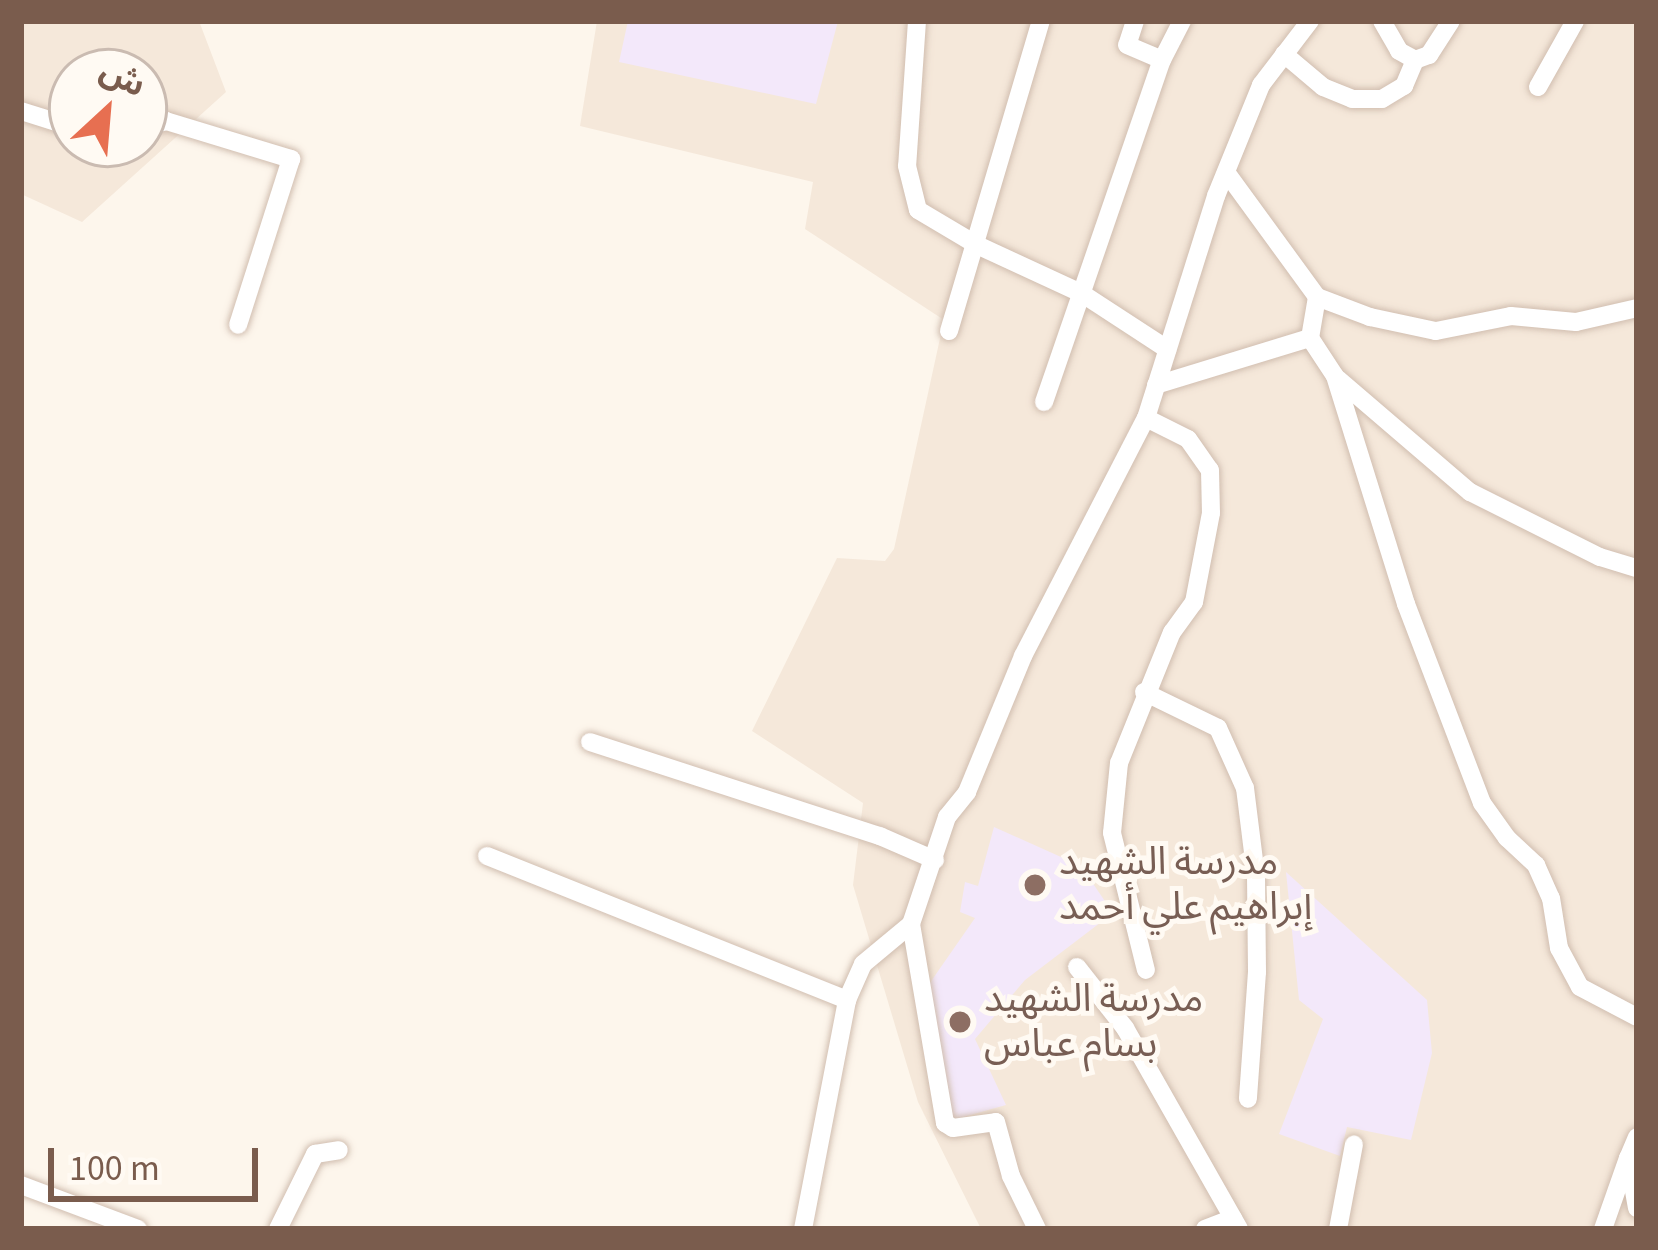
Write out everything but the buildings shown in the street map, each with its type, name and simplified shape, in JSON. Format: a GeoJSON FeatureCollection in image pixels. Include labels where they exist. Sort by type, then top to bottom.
{"type":"FeatureCollection","features":[{"type":"Feature","properties":{"kind":"street"},"geometry":{"type":"LineString","coordinates":[[917,21],[907,166],[918,210],[976,245],[1082,293],[1168,349]]}},
{"type":"Feature","properties":{"kind":"street"},"geometry":{"type":"LineString","coordinates":[[950,331],[1041,21]]}},
{"type":"Feature","properties":{"kind":"street"},"geometry":{"type":"LineString","coordinates":[[1136,21],[1126,45],[1162,60]]}},
{"type":"Feature","properties":{"kind":"street"},"geometry":{"type":"LineString","coordinates":[[1044,401],[1162,60],[1182,21]]}},
{"type":"Feature","properties":{"kind":"street"},"geometry":{"type":"LineString","coordinates":[[1037,1229],[1011,1176],[996,1122],[953,1127],[945,1123],[911,924],[947,817],[967,792],[1023,656],[1146,418],[1226,172],[1261,85],[1310,21]]}},
{"type":"Feature","properties":{"kind":"street"},"geometry":{"type":"LineString","coordinates":[[1382,21],[1399,51],[1415,60]]}},
{"type":"Feature","properties":{"kind":"street"},"geometry":{"type":"LineString","coordinates":[[1284,55],[1322,87],[1352,99],[1382,99],[1404,86],[1415,60],[1429,55],[1451,21]]}},
{"type":"Feature","properties":{"kind":"street"},"geometry":{"type":"LineString","coordinates":[[1538,86],[1575,21]]}},
{"type":"Feature","properties":{"kind":"street"},"geometry":{"type":"LineString","coordinates":[[168,122],[291,159],[238,325]]}},
{"type":"Feature","properties":{"kind":"street"},"geometry":{"type":"LineString","coordinates":[[1226,172],[1317,296],[1370,317],[1436,332],[1511,316],[1576,322],[1637,308]]}},
{"type":"Feature","properties":{"kind":"street"},"geometry":{"type":"LineString","coordinates":[[1317,296],[1310,338],[1335,376],[1470,492],[1600,557],[1637,568]]}},
{"type":"Feature","properties":{"kind":"street"},"geometry":{"type":"LineString","coordinates":[[1156,385],[1310,338]]}},
{"type":"Feature","properties":{"kind":"street"},"geometry":{"type":"LineString","coordinates":[[1335,376],[1406,604],[1482,803],[1507,838],[1536,865],[1551,898],[1559,948],[1580,987],[1637,1017]]}},
{"type":"Feature","properties":{"kind":"street"},"geometry":{"type":"LineString","coordinates":[[1146,418],[1188,439],[1210,470],[1210,513],[1194,602],[1172,632],[1144,692],[1119,763],[1112,833],[1146,970]]}},
{"type":"Feature","properties":{"kind":"street"},"geometry":{"type":"LineString","coordinates":[[1144,692],[1218,728],[1245,788],[1257,933],[1247,1099]]}},
{"type":"Feature","properties":{"kind":"street"},"geometry":{"type":"LineString","coordinates":[[590,742],[880,836],[934,860]]}},
{"type":"Feature","properties":{"kind":"street"},"geometry":{"type":"LineString","coordinates":[[487,856],[847,1000]]}},
{"type":"Feature","properties":{"kind":"street"},"geometry":{"type":"LineString","coordinates":[[803,1229],[847,1000],[863,964],[911,924]]}},
{"type":"Feature","properties":{"kind":"street"},"geometry":{"type":"LineString","coordinates":[[1077,967],[1125,1028],[1236,1224],[1204,1229]]}},
{"type":"Feature","properties":{"kind":"street"},"geometry":{"type":"LineString","coordinates":[[1604,1229],[1637,1137]]}},
{"type":"Feature","properties":{"kind":"street"},"geometry":{"type":"LineString","coordinates":[[1338,1229],[1354,1144]]}},
{"type":"Feature","properties":{"kind":"street"},"geometry":{"type":"LineString","coordinates":[[278,1229],[315,1154],[339,1150]]}},
{"type":"Feature","properties":{"kind":"street"},"geometry":{"type":"LineString","coordinates":[[1628,1158],[1637,1208]]}},
{"type":"Feature","properties":{"kind":"street"},"geometry":{"type":"LineString","coordinates":[[21,1185],[137,1229]]}},
{"type":"Feature","properties":{"kind":"shaded area"},"geometry":{"type":"Polygon","coordinates":[[[21,21],[199,21],[226,92],[168,144],[168,48],[48,48],[48,168],[142,168],[82,222],[21,194],[21,21]]]}},
{"type":"Feature","properties":{"kind":"shaded area"},"geometry":{"type":"Polygon","coordinates":[[[597,21],[1637,21],[1637,1229],[981,1229],[918,1102],[853,885],[863,803],[752,731],[837,558],[885,561],[894,549],[944,320],[805,229],[813,182],[580,126],[597,21]]]}},
{"type":"Feature","properties":{"kind":"shaded area"},"geometry":{"type":"Polygon","coordinates":[[[628,21],[838,21],[816,104],[619,62],[628,21]]]}},
{"type":"Feature","properties":{"kind":"shaded area"},"geometry":{"type":"Polygon","coordinates":[[[994,827],[1081,866],[1113,913],[1025,980],[975,1039],[1006,1105],[949,1121],[927,987],[975,918],[960,912],[965,882],[978,886],[994,827]]]}},
{"type":"Feature","properties":{"kind":"shaded area"},"geometry":{"type":"Polygon","coordinates":[[[1286,872],[1427,1000],[1432,1053],[1411,1140],[1347,1127],[1340,1156],[1279,1134],[1323,1019],[1299,1000],[1286,872]]]}},
{"type":"Feature","properties":{"kind":"place","name":"مدرسة الشهيد إبراهيم علي أحمد"},"geometry":{"type":"Point","coordinates":[1035,885]}},
{"type":"Feature","properties":{"kind":"place","name":"مدرسة الشهيد بسام عباس"},"geometry":{"type":"Point","coordinates":[960,1022]}}]}
